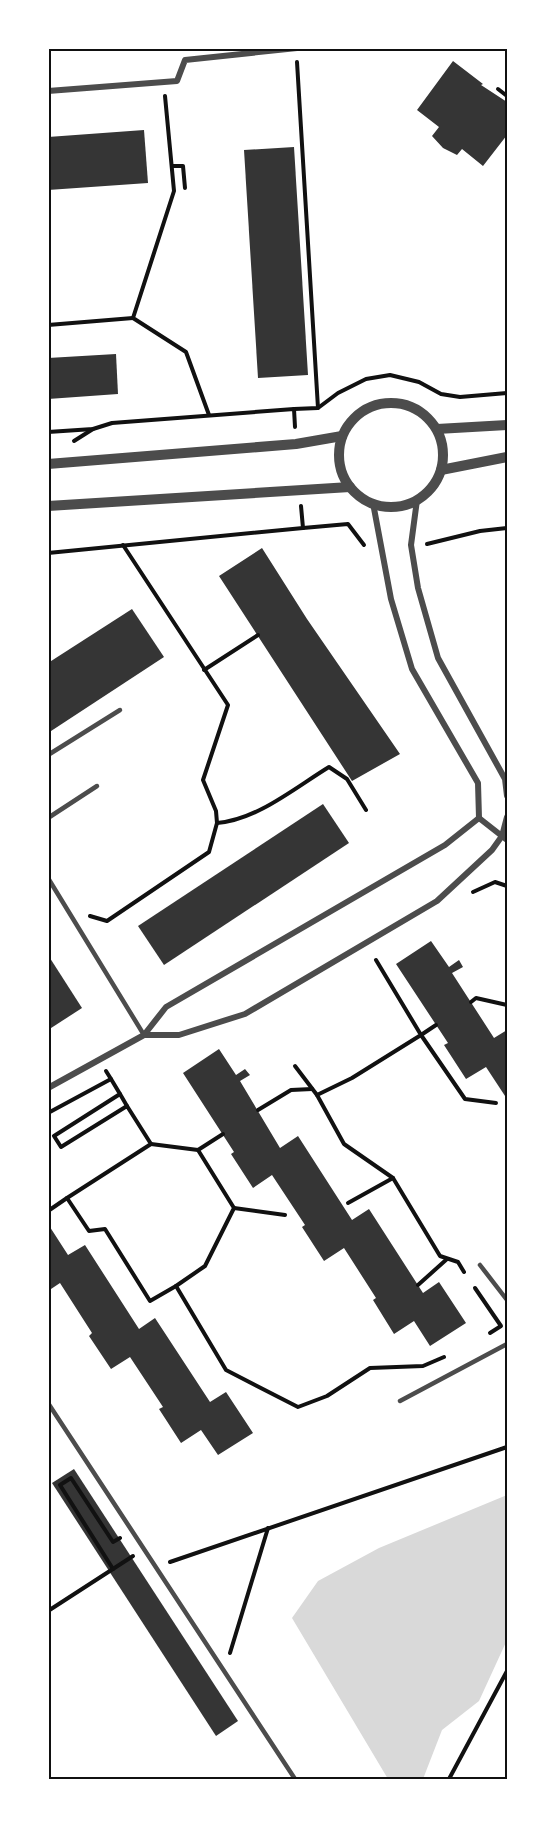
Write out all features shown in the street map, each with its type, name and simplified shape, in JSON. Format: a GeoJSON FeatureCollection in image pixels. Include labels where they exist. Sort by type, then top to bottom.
{"type":"FeatureCollection","features":[{"type":"Feature","properties":{"kind":"street"},"geometry":{"type":"LineString","coordinates":[[48,91],[177,81],[185,60],[297,48]]}},
{"type":"Feature","properties":{"kind":"street"},"geometry":{"type":"LineString","coordinates":[[388,402],[407,405],[424,414],[437,429],[444,456],[441,470],[432,487],[417,500],[388,507],[373,503],[350,487],[339,462],[342,435],[353,419],[369,407],[388,402]]}},
{"type":"Feature","properties":{"kind":"street"},"geometry":{"type":"LineString","coordinates":[[437,429],[507,425]]}},
{"type":"Feature","properties":{"kind":"street"},"geometry":{"type":"LineString","coordinates":[[48,464],[296,444],[342,435]]}},
{"type":"Feature","properties":{"kind":"street"},"geometry":{"type":"LineString","coordinates":[[441,470],[507,457]]}},
{"type":"Feature","properties":{"kind":"street"},"geometry":{"type":"LineString","coordinates":[[48,506],[350,487]]}},
{"type":"Feature","properties":{"kind":"street"},"geometry":{"type":"LineString","coordinates":[[417,500],[411,545],[418,588],[438,658],[505,780],[507,796]]}},
{"type":"Feature","properties":{"kind":"street"},"geometry":{"type":"LineString","coordinates":[[373,503],[391,598],[412,669],[478,783],[479,818]]}},
{"type":"Feature","properties":{"kind":"street"},"geometry":{"type":"LineString","coordinates":[[144,1035],[179,1035],[245,1014],[437,901],[483,861],[505,838],[507,817]]}},
{"type":"Feature","properties":{"kind":"street"},"geometry":{"type":"LineString","coordinates":[[479,818],[505,838]]}},
{"type":"Feature","properties":{"kind":"street"},"geometry":{"type":"LineString","coordinates":[[48,1088],[144,1035],[166,1007],[445,845],[479,818]]}},
{"type":"Feature","properties":{"kind":"lane"},"geometry":{"type":"LineString","coordinates":[[48,755],[120,710]]}},
{"type":"Feature","properties":{"kind":"lane"},"geometry":{"type":"LineString","coordinates":[[48,818],[97,786]]}},
{"type":"Feature","properties":{"kind":"lane"},"geometry":{"type":"LineString","coordinates":[[48,878],[144,1035]]}},
{"type":"Feature","properties":{"kind":"lane"},"geometry":{"type":"LineString","coordinates":[[480,1265],[507,1300]]}},
{"type":"Feature","properties":{"kind":"lane"},"geometry":{"type":"LineString","coordinates":[[400,1401],[507,1344]]}},
{"type":"Feature","properties":{"kind":"lane"},"geometry":{"type":"LineString","coordinates":[[48,1403],[154,1567],[296,1779]]}},
{"type":"Feature","properties":{"kind":"path"},"geometry":{"type":"LineString","coordinates":[[297,48],[318,408]]}},
{"type":"Feature","properties":{"kind":"path"},"geometry":{"type":"LineString","coordinates":[[133,318],[174,191],[164,82]]}},
{"type":"Feature","properties":{"kind":"path"},"geometry":{"type":"LineString","coordinates":[[498,89],[507,96]]}},
{"type":"Feature","properties":{"kind":"path"},"geometry":{"type":"LineString","coordinates":[[172,166],[183,166],[185,188]]}},
{"type":"Feature","properties":{"kind":"path"},"geometry":{"type":"LineString","coordinates":[[48,325],[133,318],[186,352],[209,415]]}},
{"type":"Feature","properties":{"kind":"path"},"geometry":{"type":"LineString","coordinates":[[294,409],[318,408],[338,393],[366,379],[390,375],[419,382],[441,394],[460,397],[507,393]]}},
{"type":"Feature","properties":{"kind":"path"},"geometry":{"type":"LineString","coordinates":[[48,432],[93,429],[112,423],[278,410]]}},
{"type":"Feature","properties":{"kind":"path"},"geometry":{"type":"LineString","coordinates":[[67,442],[76,441],[93,429]]}},
{"type":"Feature","properties":{"kind":"path"},"geometry":{"type":"LineString","coordinates":[[428,544],[430,555]]}},
{"type":"Feature","properties":{"kind":"path"},"geometry":{"type":"LineString","coordinates":[[67,908],[107,921],[209,852],[217,823],[216,811],[203,780],[228,705],[123,546]]}},
{"type":"Feature","properties":{"kind":"path"},"geometry":{"type":"LineString","coordinates":[[204,670],[258,635]]}},
{"type":"Feature","properties":{"kind":"path"},"geometry":{"type":"LineString","coordinates":[[217,823],[231,822],[268,804],[329,767],[346,779],[366,810]]}},
{"type":"Feature","properties":{"kind":"path"},"geometry":{"type":"LineString","coordinates":[[451,888],[464,896],[495,882],[507,886]]}},
{"type":"Feature","properties":{"kind":"path"},"geometry":{"type":"LineString","coordinates":[[376,960],[421,1035],[465,1099],[496,1103]]}},
{"type":"Feature","properties":{"kind":"path"},"geometry":{"type":"LineString","coordinates":[[471,1002],[476,998],[507,1005]]}},
{"type":"Feature","properties":{"kind":"path"},"geometry":{"type":"LineString","coordinates":[[317,1095],[352,1078],[436,1025]]}},
{"type":"Feature","properties":{"kind":"path"},"geometry":{"type":"LineString","coordinates":[[100,1061],[151,1144]]}},
{"type":"Feature","properties":{"kind":"path"},"geometry":{"type":"LineString","coordinates":[[295,1066],[317,1095],[344,1144],[393,1178],[440,1256],[458,1262],[501,1326],[481,1338]]}},
{"type":"Feature","properties":{"kind":"path"},"geometry":{"type":"LineString","coordinates":[[48,1113],[111,1079]]}},
{"type":"Feature","properties":{"kind":"path"},"geometry":{"type":"LineString","coordinates":[[258,1110],[291,1090],[312,1089]]}},
{"type":"Feature","properties":{"kind":"path"},"geometry":{"type":"LineString","coordinates":[[120,1094],[54,1136],[61,1147],[127,1106]]}},
{"type":"Feature","properties":{"kind":"path"},"geometry":{"type":"LineString","coordinates":[[48,1211],[151,1144],[198,1150],[223,1134]]}},
{"type":"Feature","properties":{"kind":"path"},"geometry":{"type":"LineString","coordinates":[[198,1150],[234,1209]]}},
{"type":"Feature","properties":{"kind":"path"},"geometry":{"type":"LineString","coordinates":[[348,1203],[393,1178]]}},
{"type":"Feature","properties":{"kind":"path"},"geometry":{"type":"LineString","coordinates":[[67,1198],[89,1231],[105,1229],[150,1301],[205,1266],[234,1209]]}},
{"type":"Feature","properties":{"kind":"path"},"geometry":{"type":"LineString","coordinates":[[234,1209],[285,1215]]}},
{"type":"Feature","properties":{"kind":"path"},"geometry":{"type":"LineString","coordinates":[[418,1285],[448,1258]]}},
{"type":"Feature","properties":{"kind":"path"},"geometry":{"type":"LineString","coordinates":[[176,1286],[226,1370],[298,1407],[327,1396],[370,1368],[423,1366],[451,1354]]}},
{"type":"Feature","properties":{"kind":"path"},"geometry":{"type":"LineString","coordinates":[[154,1567],[507,1447]]}},
{"type":"Feature","properties":{"kind":"path"},"geometry":{"type":"LineString","coordinates":[[113,1569],[60,1485],[71,1478],[113,1542],[131,1532]]}},
{"type":"Feature","properties":{"kind":"path"},"geometry":{"type":"LineString","coordinates":[[225,1671],[268,1527]]}},
{"type":"Feature","properties":{"kind":"path"},"geometry":{"type":"LineString","coordinates":[[48,1611],[131,1557]]}},
{"type":"Feature","properties":{"kind":"path"},"geometry":{"type":"LineString","coordinates":[[449,1779],[507,1671]]}},
{"type":"Feature","properties":{"kind":"shaded area"},"geometry":{"type":"Polygon","coordinates":[[[507,1495],[507,1640],[479,1701],[442,1730],[423,1779],[388,1779],[292,1618],[318,1581],[379,1548],[507,1495]]]}},
{"type":"Feature","properties":{"kind":"building"},"geometry":{"type":"Polygon","coordinates":[[[453,61],[483,84],[481,85],[507,102],[507,135],[483,166],[462,149],[457,155],[443,148],[432,136],[439,127],[417,110],[453,61]]]}},
{"type":"Feature","properties":{"kind":"building"},"geometry":{"type":"Polygon","coordinates":[[[144,130],[148,183],[48,190],[48,137],[144,130]]]}},
{"type":"Feature","properties":{"kind":"building"},"geometry":{"type":"Polygon","coordinates":[[[294,147],[308,375],[258,378],[244,150],[294,147]]]}},
{"type":"Feature","properties":{"kind":"building"},"geometry":{"type":"Polygon","coordinates":[[[116,354],[118,394],[48,399],[48,358],[116,354]]]}},
{"type":"Feature","properties":{"kind":"building"},"geometry":{"type":"Polygon","coordinates":[[[262,548],[307,619],[400,754],[352,781],[219,576],[262,548]]]}},
{"type":"Feature","properties":{"kind":"building"},"geometry":{"type":"Polygon","coordinates":[[[132,609],[164,657],[48,733],[48,663],[132,609]]]}},
{"type":"Feature","properties":{"kind":"building"},"geometry":{"type":"Polygon","coordinates":[[[323,804],[349,843],[164,965],[138,926],[323,804]]]}},
{"type":"Feature","properties":{"kind":"building"},"geometry":{"type":"Polygon","coordinates":[[[431,941],[449,967],[459,960],[463,967],[452,973],[494,1038],[507,1030],[507,1099],[486,1067],[466,1079],[444,1045],[448,1043],[396,964],[431,941]]]}},
{"type":"Feature","properties":{"kind":"building"},"geometry":{"type":"Polygon","coordinates":[[[48,955],[82,1008],[48,1030],[48,955]]]}},
{"type":"Feature","properties":{"kind":"building"},"geometry":{"type":"Polygon","coordinates":[[[219,1049],[236,1075],[245,1069],[250,1075],[240,1081],[280,1148],[298,1136],[352,1220],[369,1209],[423,1293],[439,1282],[466,1323],[430,1346],[414,1321],[394,1334],[373,1300],[376,1298],[344,1248],[324,1261],[302,1227],[305,1225],[272,1175],[253,1188],[231,1154],[234,1152],[183,1073],[219,1049]]]}},
{"type":"Feature","properties":{"kind":"building"},"geometry":{"type":"Polygon","coordinates":[[[48,1224],[68,1255],[85,1245],[139,1329],[155,1318],[210,1402],[226,1392],[253,1433],[218,1455],[201,1430],[181,1443],[159,1409],[163,1407],[130,1357],[111,1369],[89,1336],[92,1333],[60,1283],[48,1291],[48,1224]]]}},
{"type":"Feature","properties":{"kind":"building"},"geometry":{"type":"Polygon","coordinates":[[[74,1469],[238,1721],[216,1736],[52,1483],[74,1469]]]}}]}
